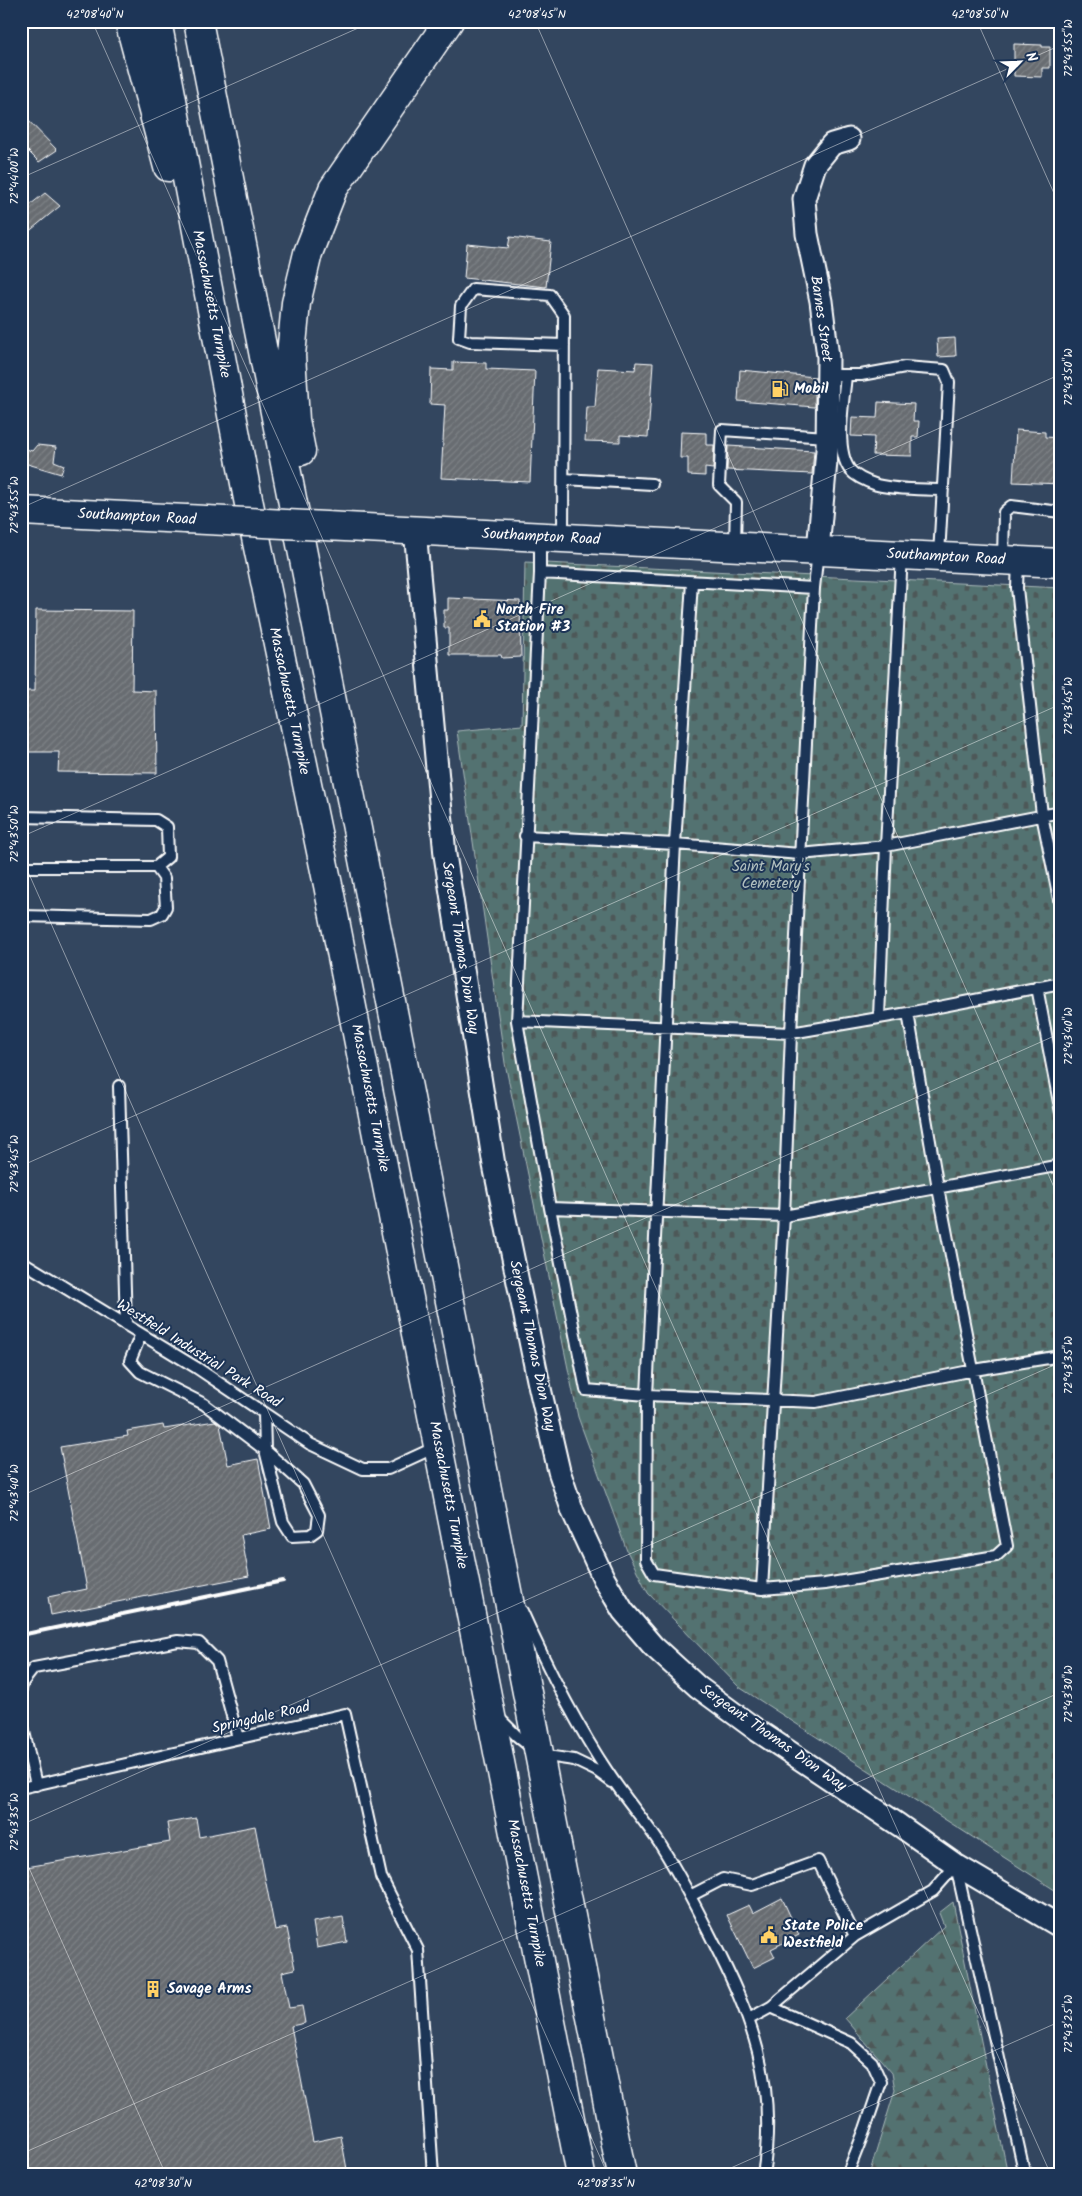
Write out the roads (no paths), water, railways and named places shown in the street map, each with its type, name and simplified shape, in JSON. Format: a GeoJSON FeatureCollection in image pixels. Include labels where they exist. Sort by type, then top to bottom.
{"type":"FeatureCollection","features":[{"type":"Feature","properties":{"kind":"main road"},"geometry":{"type":"LineString","coordinates":[[129,21],[167,163],[231,449],[248,500]]}},
{"type":"Feature","properties":{"kind":"main road","name":"Massachusetts Turnpike"},"geometry":{"type":"LineString","coordinates":[[157,21],[248,500],[330,895],[581,2175]]}},
{"type":"Feature","properties":{"kind":"main road"},"geometry":{"type":"LineString","coordinates":[[198,21],[622,2175]]}},
{"type":"Feature","properties":{"kind":"main road"},"geometry":{"type":"LineString","coordinates":[[379,941],[360,773],[295,420],[291,355],[296,303],[308,253],[333,189],[449,21]]}},
{"type":"Feature","properties":{"kind":"main road","name":"Southampton Road"},"geometry":{"type":"LineString","coordinates":[[21,512],[1061,563]]}},
{"type":"Feature","properties":{"kind":"street","name":"Barnes Street"},"geometry":{"type":"LineString","coordinates":[[818,550],[827,437],[837,375],[828,357],[820,301],[807,234],[804,199],[815,165],[832,144],[849,138]]}},
{"type":"Feature","properties":{"kind":"street","name":"Sergeant Thomas Dion Way"},"geometry":{"type":"LineString","coordinates":[[415,530],[445,855],[491,1146],[538,1380],[559,1471],[573,1512],[604,1579],[622,1611],[670,1662],[698,1686],[758,1731],[956,1865],[1061,1927]]}},
{"type":"Feature","properties":{"kind":"lane"},"geometry":{"type":"LineString","coordinates":[[564,346],[470,342],[459,338],[461,306],[473,289],[550,295],[564,315],[564,346],[564,479],[551,537],[540,573],[517,1021],[550,1208],[586,1390],[646,1395],[816,1402],[974,1370],[1061,1356]]}},
{"type":"Feature","properties":{"kind":"lane"},"geometry":{"type":"LineString","coordinates":[[939,556],[949,382],[944,370],[904,367],[861,375],[837,375],[844,455],[850,470],[866,481],[878,486],[942,490]]}},
{"type":"Feature","properties":{"kind":"lane"},"geometry":{"type":"LineString","coordinates":[[735,546],[736,502],[719,485],[722,430],[827,437]]}},
{"type":"Feature","properties":{"kind":"lane"},"geometry":{"type":"LineString","coordinates":[[564,479],[652,484]]}},
{"type":"Feature","properties":{"kind":"lane"},"geometry":{"type":"LineString","coordinates":[[1061,512],[1011,506],[1004,512],[1010,560],[1017,588],[1042,815],[1060,896],[1061,909]]}},
{"type":"Feature","properties":{"kind":"lane"},"geometry":{"type":"LineString","coordinates":[[762,1589],[784,1216],[791,1033],[814,588],[818,550]]}},
{"type":"Feature","properties":{"kind":"lane"},"geometry":{"type":"LineString","coordinates":[[879,1017],[902,554]]}},
{"type":"Feature","properties":{"kind":"lane"},"geometry":{"type":"LineString","coordinates":[[540,573],[814,588]]}},
{"type":"Feature","properties":{"kind":"lane"},"geometry":{"type":"LineString","coordinates":[[692,582],[674,844],[646,1395],[646,1560],[654,1574],[762,1589],[825,1584],[996,1556],[1007,1546],[938,1188],[908,1013]]}},
{"type":"Feature","properties":{"kind":"lane"},"geometry":{"type":"LineString","coordinates":[[525,836],[674,844],[800,854],[886,846],[1061,812]]}},
{"type":"Feature","properties":{"kind":"lane"},"geometry":{"type":"LineString","coordinates":[[21,817],[156,820],[167,827],[168,857],[156,866],[21,867]]}},
{"type":"Feature","properties":{"kind":"lane"},"geometry":{"type":"LineString","coordinates":[[21,916],[151,918],[162,914],[166,907],[164,878],[156,866]]}},
{"type":"Feature","properties":{"kind":"lane"},"geometry":{"type":"LineString","coordinates":[[517,1021],[666,1026],[791,1033],[908,1013],[1061,983]]}},
{"type":"Feature","properties":{"kind":"lane"},"geometry":{"type":"LineString","coordinates":[[1037,987],[1061,1113]]}},
{"type":"Feature","properties":{"kind":"lane"},"geometry":{"type":"LineString","coordinates":[[119,1086],[126,1325]]}},
{"type":"Feature","properties":{"kind":"lane"},"geometry":{"type":"LineString","coordinates":[[550,1208],[784,1216],[1061,1165]]}},
{"type":"Feature","properties":{"kind":"lane","name":"Westfield Industrial Park Road"},"geometry":{"type":"LineString","coordinates":[[21,1261],[141,1334],[310,1444],[363,1469],[388,1469],[438,1446]]}},
{"type":"Feature","properties":{"kind":"lane"},"geometry":{"type":"LineString","coordinates":[[141,1334],[130,1361],[140,1372],[204,1404],[265,1450],[302,1484],[319,1515],[317,1530],[310,1535],[292,1536],[283,1522],[265,1450],[264,1413]]}},
{"type":"Feature","properties":{"kind":"lane"},"geometry":{"type":"LineString","coordinates":[[502,1567],[552,1675],[588,1740],[659,1844],[690,1896],[749,2019],[758,2049],[766,2091],[768,2130],[763,2175]]}},
{"type":"Feature","properties":{"kind":"lane"},"geometry":{"type":"LineString","coordinates":[[22,1686],[34,1668],[178,1641],[199,1643],[217,1661],[238,1738]]}},
{"type":"Feature","properties":{"kind":"lane"},"geometry":{"type":"LineString","coordinates":[[490,1709],[517,1736],[540,1755],[574,1760],[597,1771],[617,1785]]}},
{"type":"Feature","properties":{"kind":"lane","name":"Springdale Road"},"geometry":{"type":"LineString","coordinates":[[21,1788],[345,1714],[381,1877],[418,1950],[433,2175]]}},
{"type":"Feature","properties":{"kind":"lane"},"geometry":{"type":"LineString","coordinates":[[21,1718],[36,1784]]}},
{"type":"Feature","properties":{"kind":"lane"},"geometry":{"type":"LineString","coordinates":[[690,1896],[722,1879],[752,1885],[818,1861],[854,1936]]}},
{"type":"Feature","properties":{"kind":"lane"},"geometry":{"type":"LineString","coordinates":[[749,2019],[771,2007],[854,1936],[933,1891],[956,1865]]}},
{"type":"Feature","properties":{"kind":"lane"},"geometry":{"type":"LineString","coordinates":[[956,1865],[1024,2175]]}},
{"type":"Feature","properties":{"kind":"lane"},"geometry":{"type":"LineString","coordinates":[[771,2007],[851,2043],[872,2062],[881,2082],[847,2175]]}},
{"type":"Feature","properties":{"kind":"railway"},"geometry":{"type":"LineString","coordinates":[[21,1635],[283,1581]]}},
{"type":"Feature","properties":{"kind":"place","name":"Mobil"},"geometry":{"type":"Point","coordinates":[780,389]}},
{"type":"Feature","properties":{"kind":"place","name":"North Fire Station #3"},"geometry":{"type":"Point","coordinates":[482,619]}},
{"type":"Feature","properties":{"kind":"place","name":"State Police Westfield"},"geometry":{"type":"Point","coordinates":[769,1935]}},
{"type":"Feature","properties":{"kind":"place","name":"Savage Arms"},"geometry":{"type":"Point","coordinates":[153,1989]}},
{"type":"Feature","properties":{"kind":"park label","name":"Saint Mary's Cemetery"},"geometry":{"type":"Point","coordinates":[771,876]}}]}
